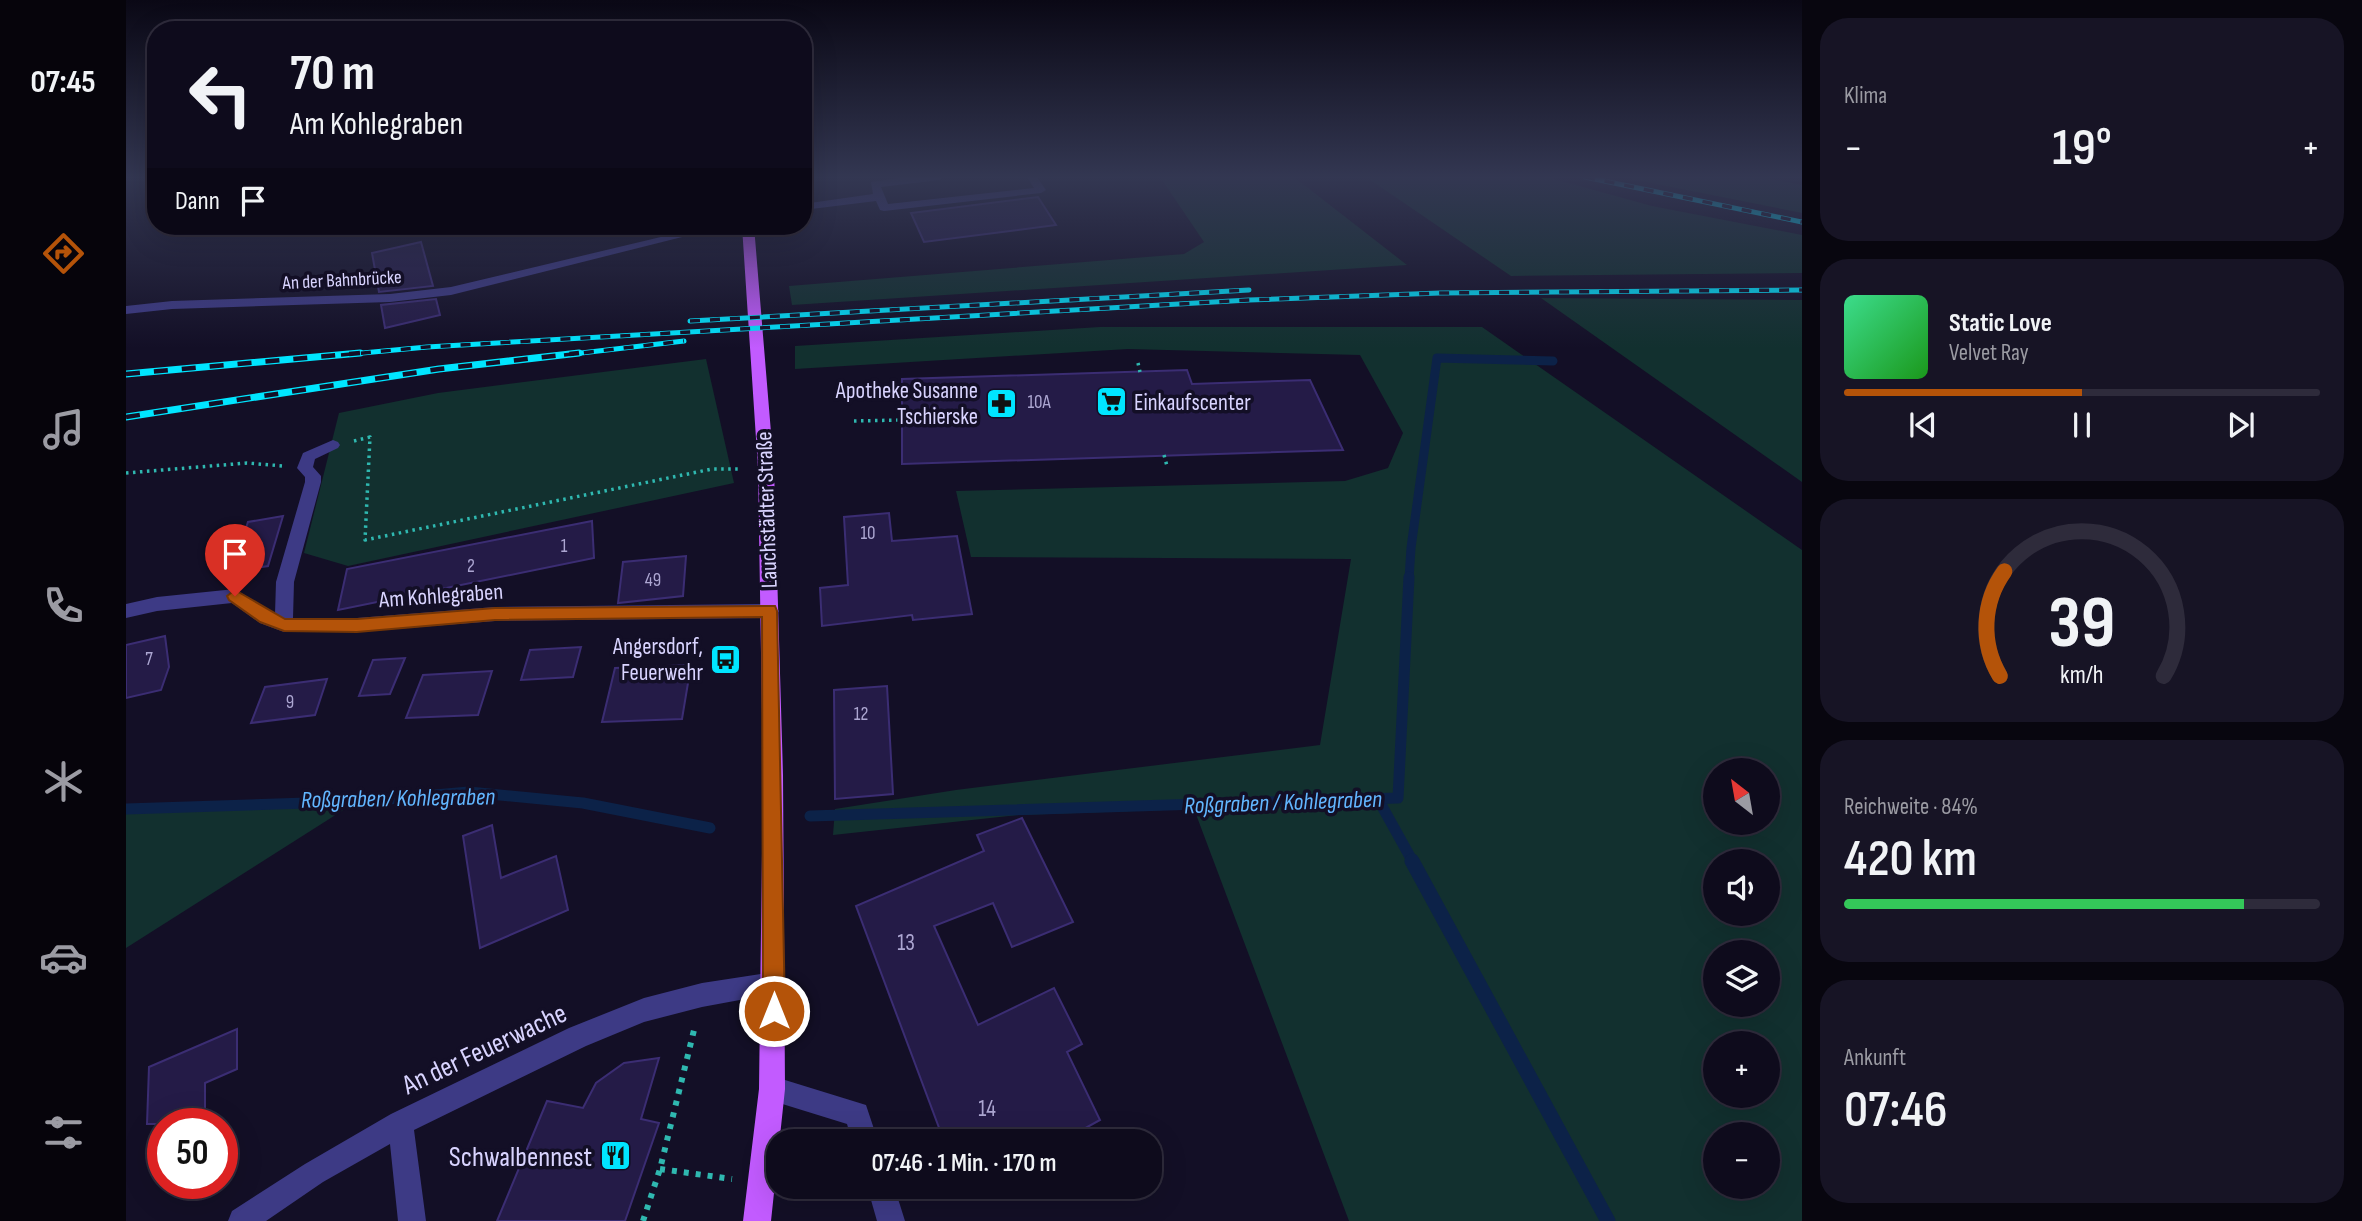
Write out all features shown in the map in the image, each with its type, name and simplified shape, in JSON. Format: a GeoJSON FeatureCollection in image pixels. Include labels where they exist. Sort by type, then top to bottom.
{"type":"FeatureCollection","features":[{"type":"Feature","properties":{"kind":"main road","name":"Lauchstädter Straße"},"geometry":{"type":"LineString","coordinates":[[749,235],[766,469],[774,984],[772,1089],[757,1221]]}},
{"type":"Feature","properties":{"kind":"street","name":"An der Bahnbrücke"},"geometry":{"type":"LineString","coordinates":[[126,310],[172,305],[390,298],[451,291],[683,235]]}},
{"type":"Feature","properties":{"kind":"street"},"geometry":{"type":"LineString","coordinates":[[284,625],[285,582],[313,482],[313,476],[305,468],[309,456],[333,445]]}},
{"type":"Feature","properties":{"kind":"street","name":"Am Kohlegraben"},"geometry":{"type":"LineString","coordinates":[[126,611],[157,604],[235,596],[266,618],[284,625],[357,625],[495,614],[769,611]]}},
{"type":"Feature","properties":{"kind":"street","name":"An der Feuerwache"},"geometry":{"type":"LineString","coordinates":[[242,1221],[314,1173],[400,1123],[578,1037],[644,1010],[702,995],[774,984]]}},
{"type":"Feature","properties":{"kind":"street"},"geometry":{"type":"LineString","coordinates":[[772,1089],[857,1114],[861,1129]]}},
{"type":"Feature","properties":{"kind":"street"},"geometry":{"type":"LineString","coordinates":[[400,1123],[412,1221]]}},
{"type":"Feature","properties":{"kind":"street"},"geometry":{"type":"LineString","coordinates":[[884,1199],[891,1221]]}},
{"type":"Feature","properties":{"kind":"path"},"geometry":{"type":"LineString","coordinates":[[1138,363],[1140,372]]}},
{"type":"Feature","properties":{"kind":"path"},"geometry":{"type":"LineString","coordinates":[[854,421],[902,420]]}},
{"type":"Feature","properties":{"kind":"path"},"geometry":{"type":"LineString","coordinates":[[333,445],[370,438],[365,540],[712,469],[766,469]]}},
{"type":"Feature","properties":{"kind":"path"},"geometry":{"type":"LineString","coordinates":[[1164,455],[1167,466]]}},
{"type":"Feature","properties":{"kind":"path"},"geometry":{"type":"LineString","coordinates":[[126,472],[247,463],[305,468]]}},
{"type":"Feature","properties":{"kind":"path"},"geometry":{"type":"LineString","coordinates":[[643,1221],[660,1169],[702,995]]}},
{"type":"Feature","properties":{"kind":"path"},"geometry":{"type":"LineString","coordinates":[[660,1169],[761,1184]]}},
{"type":"Feature","properties":{"kind":"green space"},"geometry":{"type":"Polygon","coordinates":[[[1199,234],[1367,234],[1407,265],[792,305],[789,286],[1184,254],[1204,242],[1199,234]]]}},
{"type":"Feature","properties":{"kind":"green space"},"geometry":{"type":"Polygon","coordinates":[[[1449,234],[1802,235],[1802,273],[1511,276],[1449,234]]]}},
{"type":"Feature","properties":{"kind":"green space"},"geometry":{"type":"Polygon","coordinates":[[[1541,298],[1802,300],[1802,482],[1541,298]]]}},
{"type":"Feature","properties":{"kind":"green space"},"geometry":{"type":"Polygon","coordinates":[[[1100,327],[1482,327],[1802,550],[1802,1221],[1349,1221],[1194,809],[1019,815],[833,835],[835,809],[956,790],[1320,745],[1351,559],[971,557],[956,491],[1345,481],[1388,468],[1403,433],[1360,355],[1128,349],[795,369],[795,346],[1100,327]]]}},
{"type":"Feature","properties":{"kind":"green space"},"geometry":{"type":"Polygon","coordinates":[[[706,359],[734,483],[348,566],[304,553],[339,413],[438,393],[706,359]]]}},
{"type":"Feature","properties":{"kind":"green space"},"geometry":{"type":"Polygon","coordinates":[[[367,795],[126,948],[126,813],[367,795]]]}},
{"type":"Feature","properties":{"kind":"building"},"geometry":{"type":"Polygon","coordinates":[[[920,234],[986,234],[924,242],[920,234]]]}},
{"type":"Feature","properties":{"kind":"building"},"geometry":{"type":"Polygon","coordinates":[[[421,242],[433,286],[379,292],[372,253],[421,242]]]}},
{"type":"Feature","properties":{"kind":"building"},"geometry":{"type":"Polygon","coordinates":[[[436,299],[440,315],[385,328],[381,305],[436,299]]]}},
{"type":"Feature","properties":{"kind":"building","name":"Einkaufscenter"},"geometry":{"type":"Polygon","coordinates":[[[1187,370],[1192,384],[1310,380],[1343,450],[902,464],[902,379],[1187,370]]]}},
{"type":"Feature","properties":{"kind":"building"},"geometry":{"type":"Polygon","coordinates":[[[889,513],[892,541],[957,536],[972,614],[913,620],[912,615],[822,626],[820,588],[848,585],[844,517],[889,513]]]}},
{"type":"Feature","properties":{"kind":"building"},"geometry":{"type":"Polygon","coordinates":[[[283,516],[268,566],[231,572],[248,522],[283,516]]]}},
{"type":"Feature","properties":{"kind":"building"},"geometry":{"type":"Polygon","coordinates":[[[592,521],[594,558],[338,610],[347,569],[592,521]]]}},
{"type":"Feature","properties":{"kind":"building"},"geometry":{"type":"Polygon","coordinates":[[[686,556],[683,596],[618,603],[623,562],[686,556]]]}},
{"type":"Feature","properties":{"kind":"building"},"geometry":{"type":"Polygon","coordinates":[[[165,636],[169,667],[161,690],[126,698],[126,645],[165,636]]]}},
{"type":"Feature","properties":{"kind":"building"},"geometry":{"type":"Polygon","coordinates":[[[581,647],[573,677],[521,680],[530,650],[581,647]]]}},
{"type":"Feature","properties":{"kind":"building"},"geometry":{"type":"Polygon","coordinates":[[[405,658],[390,694],[359,696],[373,660],[405,658]]]}},
{"type":"Feature","properties":{"kind":"building"},"geometry":{"type":"Polygon","coordinates":[[[691,665],[682,719],[602,722],[615,668],[691,665]]]}},
{"type":"Feature","properties":{"kind":"building"},"geometry":{"type":"Polygon","coordinates":[[[492,671],[478,715],[406,718],[423,675],[492,671]]]}},
{"type":"Feature","properties":{"kind":"building"},"geometry":{"type":"Polygon","coordinates":[[[327,679],[315,715],[251,723],[265,687],[327,679]]]}},
{"type":"Feature","properties":{"kind":"building"},"geometry":{"type":"Polygon","coordinates":[[[887,686],[893,794],[835,799],[834,690],[887,686]]]}},
{"type":"Feature","properties":{"kind":"building"},"geometry":{"type":"Polygon","coordinates":[[[1022,818],[1073,922],[1012,947],[993,903],[934,926],[978,1025],[1054,988],[1082,1044],[1067,1052],[1100,1120],[1084,1129],[940,1129],[856,906],[984,851],[977,835],[1022,818]]]}},
{"type":"Feature","properties":{"kind":"building"},"geometry":{"type":"Polygon","coordinates":[[[492,825],[501,878],[556,856],[568,910],[480,948],[463,836],[492,825]]]}},
{"type":"Feature","properties":{"kind":"building"},"geometry":{"type":"Polygon","coordinates":[[[237,1029],[237,1069],[205,1083],[205,1108],[148,1108],[149,1067],[237,1029]]]}},
{"type":"Feature","properties":{"kind":"building"},"geometry":{"type":"Polygon","coordinates":[[[659,1058],[641,1119],[659,1123],[625,1221],[497,1221],[547,1101],[583,1108],[596,1083],[624,1063],[659,1058]]]}},
{"type":"Feature","properties":{"kind":"waterway","name":"Roßgraben / Kohlegraben"},"geometry":{"type":"LineString","coordinates":[[1409,579],[1437,358],[1553,361]]}},
{"type":"Feature","properties":{"kind":"waterway","name":"Roßgraben / Kohlegraben"},"geometry":{"type":"LineString","coordinates":[[810,816],[1398,798],[1409,577]]}},
{"type":"Feature","properties":{"kind":"waterway","name":"Roßgraben/ Kohlegraben"},"geometry":{"type":"LineString","coordinates":[[126,809],[366,801],[469,792],[583,803],[710,828]]}},
{"type":"Feature","properties":{"kind":"waterway"},"geometry":{"type":"LineString","coordinates":[[1378,799],[1413,862]]}},
{"type":"Feature","properties":{"kind":"waterway"},"geometry":{"type":"LineString","coordinates":[[1412,861],[1608,1221]]}},
{"type":"Feature","properties":{"kind":"railway"},"geometry":{"type":"LineString","coordinates":[[690,321],[1249,290]]}},
{"type":"Feature","properties":{"kind":"railway"},"geometry":{"type":"LineString","coordinates":[[341,355],[427,347],[1249,300],[1440,293],[1802,290]]}},
{"type":"Feature","properties":{"kind":"railway"},"geometry":{"type":"LineString","coordinates":[[564,355],[684,341]]}},
{"type":"Feature","properties":{"kind":"railway"},"geometry":{"type":"LineString","coordinates":[[126,374],[360,353]]}},
{"type":"Feature","properties":{"kind":"railway"},"geometry":{"type":"LineString","coordinates":[[126,417],[439,369],[579,353]]}},
{"type":"Feature","properties":{"kind":"place","name":"Einkaufscenter"},"geometry":{"type":"Point","coordinates":[1111,402]}},
{"type":"Feature","properties":{"kind":"place","name":"Apotheke Susanne Tschierske"},"geometry":{"type":"Point","coordinates":[1001,403]}},
{"type":"Feature","properties":{"kind":"place","name":"Angersdorf, Feuerwehr"},"geometry":{"type":"Point","coordinates":[726,659]}},
{"type":"Feature","properties":{"kind":"place","name":"Schwalbennest"},"geometry":{"type":"Point","coordinates":[615,1156]}},
{"type":"Feature","properties":{"kind":"route"},"geometry":{"type":"LineString","coordinates":[[235,596],[266,618],[284,625],[357,625],[495,614],[769,611],[774,1011]]}}]}
